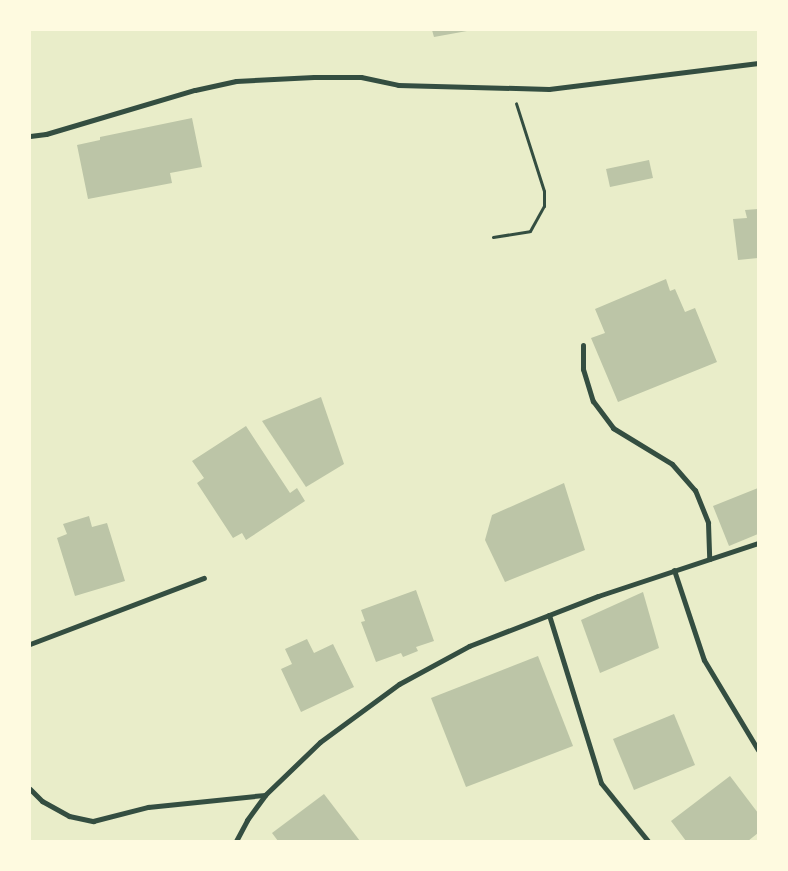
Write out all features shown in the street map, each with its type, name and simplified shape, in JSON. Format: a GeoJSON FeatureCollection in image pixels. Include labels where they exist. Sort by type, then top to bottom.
{"type":"FeatureCollection","features":[{"type":"Feature","properties":{"kind":"street"},"geometry":{"type":"LineString","coordinates":[[30,136],[46,134],[195,90],[236,81],[314,77],[361,77],[398,85],[549,89],[758,63]]}},
{"type":"Feature","properties":{"kind":"street"},"geometry":{"type":"LineString","coordinates":[[583,345],[583,369],[593,401],[613,428],[672,464],[695,490],[708,523],[709,559]]}},
{"type":"Feature","properties":{"kind":"street"},"geometry":{"type":"LineString","coordinates":[[236,841],[247,820],[265,795],[320,742],[399,684],[469,646],[598,596],[758,542]]}},
{"type":"Feature","properties":{"kind":"street"},"geometry":{"type":"LineString","coordinates":[[674,570],[704,660],[758,750]]}},
{"type":"Feature","properties":{"kind":"street"},"geometry":{"type":"LineString","coordinates":[[30,644],[204,578]]}},
{"type":"Feature","properties":{"kind":"street"},"geometry":{"type":"LineString","coordinates":[[549,615],[601,783],[648,841]]}},
{"type":"Feature","properties":{"kind":"street"},"geometry":{"type":"LineString","coordinates":[[30,790],[42,801],[69,816],[93,821],[148,807],[265,795]]}},
{"type":"Feature","properties":{"kind":"path"},"geometry":{"type":"LineString","coordinates":[[493,237],[530,231],[544,206],[544,191],[511,88]]}},
{"type":"Feature","properties":{"kind":"building"},"geometry":{"type":"Polygon","coordinates":[[[432,30],[467,30],[467,31],[434,37],[432,30]]]}},
{"type":"Feature","properties":{"kind":"building"},"geometry":{"type":"Polygon","coordinates":[[[192,118],[202,167],[170,173],[172,183],[88,199],[77,145],[100,140],[100,137],[192,118]]]}},
{"type":"Feature","properties":{"kind":"building"},"geometry":{"type":"Polygon","coordinates":[[[649,160],[653,178],[610,187],[606,169],[649,160]]]}},
{"type":"Feature","properties":{"kind":"building"},"geometry":{"type":"Polygon","coordinates":[[[758,209],[758,258],[738,260],[733,219],[747,218],[745,210],[758,209]]]}},
{"type":"Feature","properties":{"kind":"building"},"geometry":{"type":"Polygon","coordinates":[[[666,279],[670,291],[675,289],[685,312],[695,308],[717,362],[618,402],[591,338],[605,333],[595,309],[666,279]]]}},
{"type":"Feature","properties":{"kind":"building"},"geometry":{"type":"Polygon","coordinates":[[[321,397],[344,464],[306,487],[262,421],[321,397]]]}},
{"type":"Feature","properties":{"kind":"building"},"geometry":{"type":"Polygon","coordinates":[[[246,426],[290,493],[297,488],[305,501],[246,540],[242,533],[233,538],[197,483],[204,478],[192,461],[246,426]]]}},
{"type":"Feature","properties":{"kind":"building"},"geometry":{"type":"Polygon","coordinates":[[[564,483],[585,550],[505,582],[485,540],[492,515],[564,483]]]}},
{"type":"Feature","properties":{"kind":"building"},"geometry":{"type":"Polygon","coordinates":[[[758,488],[758,534],[729,546],[713,506],[758,488]]]}},
{"type":"Feature","properties":{"kind":"building"},"geometry":{"type":"Polygon","coordinates":[[[89,516],[92,527],[107,523],[125,581],[75,596],[57,538],[67,534],[63,524],[89,516]]]}},
{"type":"Feature","properties":{"kind":"building"},"geometry":{"type":"Polygon","coordinates":[[[416,590],[434,641],[416,647],[418,651],[403,657],[401,653],[376,662],[361,622],[365,621],[361,610],[416,590]]]}},
{"type":"Feature","properties":{"kind":"building"},"geometry":{"type":"Polygon","coordinates":[[[643,592],[659,648],[600,673],[581,620],[643,592]]]}},
{"type":"Feature","properties":{"kind":"building"},"geometry":{"type":"Polygon","coordinates":[[[307,639],[314,653],[333,644],[354,687],[301,712],[281,669],[292,664],[285,649],[307,639]]]}},
{"type":"Feature","properties":{"kind":"building"},"geometry":{"type":"Polygon","coordinates":[[[538,656],[573,746],[466,787],[431,698],[538,656]]]}},
{"type":"Feature","properties":{"kind":"building"},"geometry":{"type":"Polygon","coordinates":[[[674,714],[695,765],[634,790],[613,739],[674,714]]]}},
{"type":"Feature","properties":{"kind":"building"},"geometry":{"type":"Polygon","coordinates":[[[730,776],[758,813],[758,833],[748,841],[686,841],[671,821],[730,776]]]}},
{"type":"Feature","properties":{"kind":"building"},"geometry":{"type":"Polygon","coordinates":[[[324,794],[360,841],[278,841],[272,833],[324,794]]]}}]}
